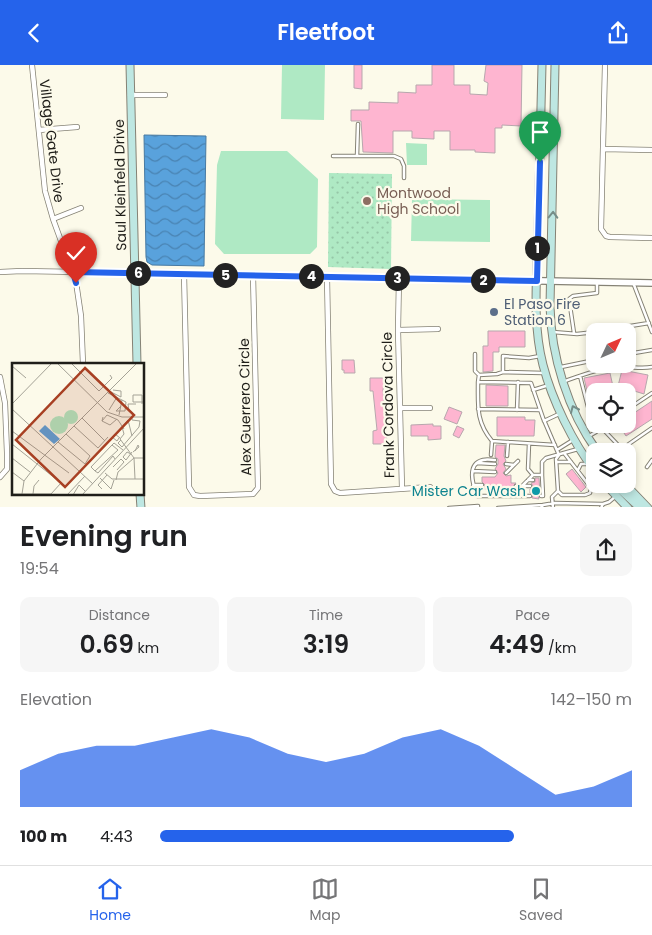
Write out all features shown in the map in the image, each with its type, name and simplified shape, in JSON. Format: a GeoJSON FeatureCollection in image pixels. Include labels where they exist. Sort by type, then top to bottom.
{"type":"FeatureCollection","features":[{"type":"Feature","properties":{"kind":"main road","name":"Saul Kleinfeld Drive"},"geometry":{"type":"LineString","coordinates":[[130,65],[137,363]]}},
{"type":"Feature","properties":{"kind":"main road"},"geometry":{"type":"LineString","coordinates":[[542,65],[537,329],[541,356],[549,385],[586,458]]}},
{"type":"Feature","properties":{"kind":"main road"},"geometry":{"type":"LineString","coordinates":[[555,65],[551,332],[563,381],[574,410],[592,443]]}},
{"type":"Feature","properties":{"kind":"main road"},"geometry":{"type":"LineString","coordinates":[[540,162],[554,164]]}},
{"type":"Feature","properties":{"kind":"main road"},"geometry":{"type":"LineString","coordinates":[[577,443],[588,437]]}},
{"type":"Feature","properties":{"kind":"main road"},"geometry":{"type":"LineString","coordinates":[[613,493],[628,507]]}},
{"type":"Feature","properties":{"kind":"main road"},"geometry":{"type":"LineString","coordinates":[[624,493],[640,507]]}},
{"type":"Feature","properties":{"kind":"main road"},"geometry":{"type":"LineString","coordinates":[[634,493],[648,507]]}},
{"type":"Feature","properties":{"kind":"street","name":"Village Gate Drive"},"geometry":{"type":"LineString","coordinates":[[32,65],[45,191],[53,219],[73,272],[81,316],[83,363]]}},
{"type":"Feature","properties":{"kind":"street"},"geometry":{"type":"LineString","coordinates":[[605,65],[601,224],[603,233],[610,237],[652,238]]}},
{"type":"Feature","properties":{"kind":"street"},"geometry":{"type":"LineString","coordinates":[[130,95],[165,95]]}},
{"type":"Feature","properties":{"kind":"street"},"geometry":{"type":"LineString","coordinates":[[39,129],[77,127]]}},
{"type":"Feature","properties":{"kind":"street"},"geometry":{"type":"LineString","coordinates":[[603,149],[652,150]]}},
{"type":"Feature","properties":{"kind":"street"},"geometry":{"type":"LineString","coordinates":[[53,219],[81,209]]}},
{"type":"Feature","properties":{"kind":"street"},"geometry":{"type":"LineString","coordinates":[[0,272],[253,275],[597,282],[651,285]]}},
{"type":"Feature","properties":{"kind":"street","name":"Alex Guerrero Circle"},"geometry":{"type":"LineString","coordinates":[[184,274],[189,487],[194,495],[200,496],[253,494],[258,487],[253,275]]}},
{"type":"Feature","properties":{"kind":"street","name":"Frank Cordova Circle"},"geometry":{"type":"LineString","coordinates":[[327,277],[331,484],[335,491],[340,493],[402,489],[398,330],[399,278]]}},
{"type":"Feature","properties":{"kind":"street"},"geometry":{"type":"LineString","coordinates":[[398,330],[438,329]]}},
{"type":"Feature","properties":{"kind":"street"},"geometry":{"type":"LineString","coordinates":[[0,377],[6,415],[7,461],[6,469],[0,477]]}},
{"type":"Feature","properties":{"kind":"street"},"geometry":{"type":"LineString","coordinates":[[400,408],[430,408]]}},
{"type":"Feature","properties":{"kind":"street"},"geometry":{"type":"LineString","coordinates":[[402,489],[430,487]]}},
{"type":"Feature","properties":{"kind":"lane"},"geometry":{"type":"LineString","coordinates":[[357,156],[358,124]]}},
{"type":"Feature","properties":{"kind":"lane"},"geometry":{"type":"LineString","coordinates":[[333,156],[394,157],[401,159],[404,166],[404,178]]}},
{"type":"Feature","properties":{"kind":"lane"},"geometry":{"type":"LineString","coordinates":[[574,333],[569,299],[573,296],[597,293],[597,282]]}},
{"type":"Feature","properties":{"kind":"lane"},"geometry":{"type":"LineString","coordinates":[[634,283],[652,332]]}},
{"type":"Feature","properties":{"kind":"lane"},"geometry":{"type":"LineString","coordinates":[[636,325],[649,323]]}},
{"type":"Feature","properties":{"kind":"lane"},"geometry":{"type":"LineString","coordinates":[[551,332],[586,332]]}},
{"type":"Feature","properties":{"kind":"lane"},"geometry":{"type":"LineString","coordinates":[[636,353],[652,350]]}},
{"type":"Feature","properties":{"kind":"lane"},"geometry":{"type":"LineString","coordinates":[[475,354],[475,371],[479,375]]}},
{"type":"Feature","properties":{"kind":"lane"},"geometry":{"type":"LineString","coordinates":[[503,371],[503,356],[529,358],[541,356]]}},
{"type":"Feature","properties":{"kind":"lane"},"geometry":{"type":"LineString","coordinates":[[560,368],[586,362]]}},
{"type":"Feature","properties":{"kind":"lane"},"geometry":{"type":"LineString","coordinates":[[563,381],[623,367],[640,369],[652,367]]}},
{"type":"Feature","properties":{"kind":"lane"},"geometry":{"type":"LineString","coordinates":[[479,375],[497,374],[503,371],[545,373]]}},
{"type":"Feature","properties":{"kind":"lane"},"geometry":{"type":"LineString","coordinates":[[479,375],[478,409],[484,432],[492,441],[555,445]]}},
{"type":"Feature","properties":{"kind":"lane"},"geometry":{"type":"LineString","coordinates":[[580,376],[586,399]]}},
{"type":"Feature","properties":{"kind":"lane"},"geometry":{"type":"LineString","coordinates":[[478,382],[531,383],[544,421],[559,455],[556,462],[558,491],[562,495],[585,495],[590,493],[590,485],[564,453]]}},
{"type":"Feature","properties":{"kind":"lane"},"geometry":{"type":"LineString","coordinates":[[517,410],[518,382]]}},
{"type":"Feature","properties":{"kind":"lane"},"geometry":{"type":"LineString","coordinates":[[534,389],[549,385]]}},
{"type":"Feature","properties":{"kind":"lane"},"geometry":{"type":"LineString","coordinates":[[636,403],[652,393]]}},
{"type":"Feature","properties":{"kind":"lane"},"geometry":{"type":"LineString","coordinates":[[478,409],[540,410]]}},
{"type":"Feature","properties":{"kind":"lane"},"geometry":{"type":"LineString","coordinates":[[544,421],[562,413]]}},
{"type":"Feature","properties":{"kind":"lane"},"geometry":{"type":"LineString","coordinates":[[607,433],[619,446],[626,445],[652,428]]}},
{"type":"Feature","properties":{"kind":"lane"},"geometry":{"type":"LineString","coordinates":[[588,437],[594,433]]}},
{"type":"Feature","properties":{"kind":"lane"},"geometry":{"type":"LineString","coordinates":[[491,455],[492,441]]}},
{"type":"Feature","properties":{"kind":"lane"},"geometry":{"type":"LineString","coordinates":[[507,456],[508,442]]}},
{"type":"Feature","properties":{"kind":"lane"},"geometry":{"type":"LineString","coordinates":[[529,443],[528,469],[533,475]]}},
{"type":"Feature","properties":{"kind":"lane"},"geometry":{"type":"LineString","coordinates":[[557,450],[577,443]]}},
{"type":"Feature","properties":{"kind":"lane"},"geometry":{"type":"LineString","coordinates":[[541,496],[543,495],[542,462],[546,458],[564,453],[577,443]]}},
{"type":"Feature","properties":{"kind":"lane"},"geometry":{"type":"LineString","coordinates":[[495,462],[483,460],[476,463],[473,471],[473,485],[477,496],[530,496]]}},
{"type":"Feature","properties":{"kind":"lane"},"geometry":{"type":"LineString","coordinates":[[647,467],[652,460]]}},
{"type":"Feature","properties":{"kind":"lane"},"geometry":{"type":"LineString","coordinates":[[506,473],[518,461]]}},
{"type":"Feature","properties":{"kind":"lane"},"geometry":{"type":"LineString","coordinates":[[556,462],[571,462]]}},
{"type":"Feature","properties":{"kind":"lane"},"geometry":{"type":"LineString","coordinates":[[579,471],[578,468],[581,464],[586,463]]}},
{"type":"Feature","properties":{"kind":"lane"},"geometry":{"type":"LineString","coordinates":[[506,464],[514,465]]}},
{"type":"Feature","properties":{"kind":"lane"},"geometry":{"type":"LineString","coordinates":[[473,471],[495,472]]}},
{"type":"Feature","properties":{"kind":"lane"},"geometry":{"type":"LineString","coordinates":[[521,496],[522,486],[533,475],[542,475]]}},
{"type":"Feature","properties":{"kind":"lane"},"geometry":{"type":"LineString","coordinates":[[528,480],[533,480]]}},
{"type":"Feature","properties":{"kind":"lane"},"geometry":{"type":"LineString","coordinates":[[473,485],[482,485]]}},
{"type":"Feature","properties":{"kind":"lane"},"geometry":{"type":"LineString","coordinates":[[516,486],[530,486]]}},
{"type":"Feature","properties":{"kind":"lane"},"geometry":{"type":"LineString","coordinates":[[553,507],[552,497],[558,491]]}},
{"type":"Feature","properties":{"kind":"lane"},"geometry":{"type":"LineString","coordinates":[[498,507],[542,506],[552,503],[602,506],[616,496]]}},
{"type":"Feature","properties":{"kind":"lane"},"geometry":{"type":"LineString","coordinates":[[449,507],[478,507]]}},
{"type":"Feature","properties":{"kind":"green space"},"geometry":{"type":"Polygon","coordinates":[[[282,65],[325,65],[324,120],[281,119],[282,65]]]}},
{"type":"Feature","properties":{"kind":"green space"},"geometry":{"type":"Polygon","coordinates":[[[406,143],[427,144],[427,165],[407,165],[406,143]]]}},
{"type":"Feature","properties":{"kind":"green space"},"geometry":{"type":"Polygon","coordinates":[[[221,151],[287,151],[318,179],[317,247],[310,254],[224,254],[215,244],[217,165],[221,151]]]}},
{"type":"Feature","properties":{"kind":"green space"},"geometry":{"type":"Polygon","coordinates":[[[329,173],[392,174],[391,269],[328,267],[329,173]]]}},
{"type":"Feature","properties":{"kind":"green space"},"geometry":{"type":"Polygon","coordinates":[[[412,199],[490,200],[490,242],[411,241],[412,199]]]}},
{"type":"Feature","properties":{"kind":"water"},"geometry":{"type":"Polygon","coordinates":[[[144,135],[206,136],[204,266],[152,265],[147,262],[144,135]]]}},
{"type":"Feature","properties":{"kind":"building"},"geometry":{"type":"Polygon","coordinates":[[[354,65],[362,65],[362,89],[354,88],[354,65]]]}},
{"type":"Feature","properties":{"kind":"building"},"geometry":{"type":"Polygon","coordinates":[[[432,65],[454,65],[454,85],[470,85],[470,94],[487,95],[488,83],[484,81],[486,65],[522,65],[521,126],[502,125],[502,128],[495,128],[495,153],[475,152],[475,150],[450,150],[450,131],[434,131],[434,139],[412,138],[412,131],[393,131],[393,153],[363,152],[361,121],[351,121],[351,110],[369,110],[369,102],[398,103],[398,92],[416,93],[416,85],[432,85],[432,65]]]}},
{"type":"Feature","properties":{"kind":"building"},"geometry":{"type":"Polygon","coordinates":[[[488,331],[525,331],[525,347],[499,347],[499,352],[493,352],[493,371],[483,372],[483,346],[488,346],[488,331]]]}},
{"type":"Feature","properties":{"kind":"building"},"geometry":{"type":"Polygon","coordinates":[[[342,360],[354,360],[355,373],[344,373],[344,370],[342,370],[342,360]]]}},
{"type":"Feature","properties":{"kind":"building"},"geometry":{"type":"Polygon","coordinates":[[[610,373],[612,383],[586,383],[586,386],[584,378],[610,373]]]}},
{"type":"Feature","properties":{"kind":"building"},"geometry":{"type":"Polygon","coordinates":[[[621,373],[648,375],[644,394],[636,392],[636,383],[619,383],[621,373]]]}},
{"type":"Feature","properties":{"kind":"building"},"geometry":{"type":"Polygon","coordinates":[[[370,378],[386,378],[383,390],[387,444],[373,444],[373,431],[377,430],[373,391],[370,391],[370,378]]]}},
{"type":"Feature","properties":{"kind":"building"},"geometry":{"type":"Polygon","coordinates":[[[486,385],[508,386],[508,406],[486,406],[486,385]]]}},
{"type":"Feature","properties":{"kind":"building"},"geometry":{"type":"Polygon","coordinates":[[[652,401],[652,419],[636,429],[636,412],[652,401]]]}},
{"type":"Feature","properties":{"kind":"building"},"geometry":{"type":"Polygon","coordinates":[[[449,407],[462,412],[457,424],[444,419],[449,407]]]}},
{"type":"Feature","properties":{"kind":"building"},"geometry":{"type":"Polygon","coordinates":[[[497,417],[525,417],[525,420],[535,420],[534,436],[497,436],[497,417]]]}},
{"type":"Feature","properties":{"kind":"building"},"geometry":{"type":"Polygon","coordinates":[[[433,424],[433,426],[441,426],[441,439],[428,440],[428,436],[411,436],[411,425],[433,424]]]}},
{"type":"Feature","properties":{"kind":"building"},"geometry":{"type":"Polygon","coordinates":[[[457,426],[464,429],[459,438],[453,435],[457,426]]]}},
{"type":"Feature","properties":{"kind":"building"},"geometry":{"type":"Polygon","coordinates":[[[496,445],[505,445],[504,456],[506,461],[503,464],[506,469],[503,473],[506,476],[511,475],[511,483],[516,483],[513,486],[516,492],[487,492],[487,489],[482,489],[485,485],[482,482],[482,477],[495,477],[498,473],[495,469],[498,464],[498,459],[495,457],[496,445]]]}},
{"type":"Feature","properties":{"kind":"building"},"geometry":{"type":"Polygon","coordinates":[[[572,469],[586,487],[581,492],[566,474],[572,469]]]}},
{"type":"Feature","properties":{"kind":"building","name":"Mister Car Wash"},"geometry":{"type":"Polygon","coordinates":[[[535,478],[539,478],[539,499],[532,498],[533,495],[530,493],[530,489],[533,486],[531,483],[535,482],[535,478]]]}},
{"type":"Feature","properties":{"kind":"place","name":"Montwood High School"},"geometry":{"type":"Point","coordinates":[367,201]}},
{"type":"Feature","properties":{"kind":"place","name":"El Paso Fire Station 6"},"geometry":{"type":"Point","coordinates":[494,312]}},
{"type":"Feature","properties":{"kind":"place","name":"Mister Car Wash"},"geometry":{"type":"Point","coordinates":[536,491]}},
{"type":"Feature","properties":{"kind":"route"},"geometry":{"type":"LineString","coordinates":[[76,283],[73,272],[537,281],[540,162]]}}]}
